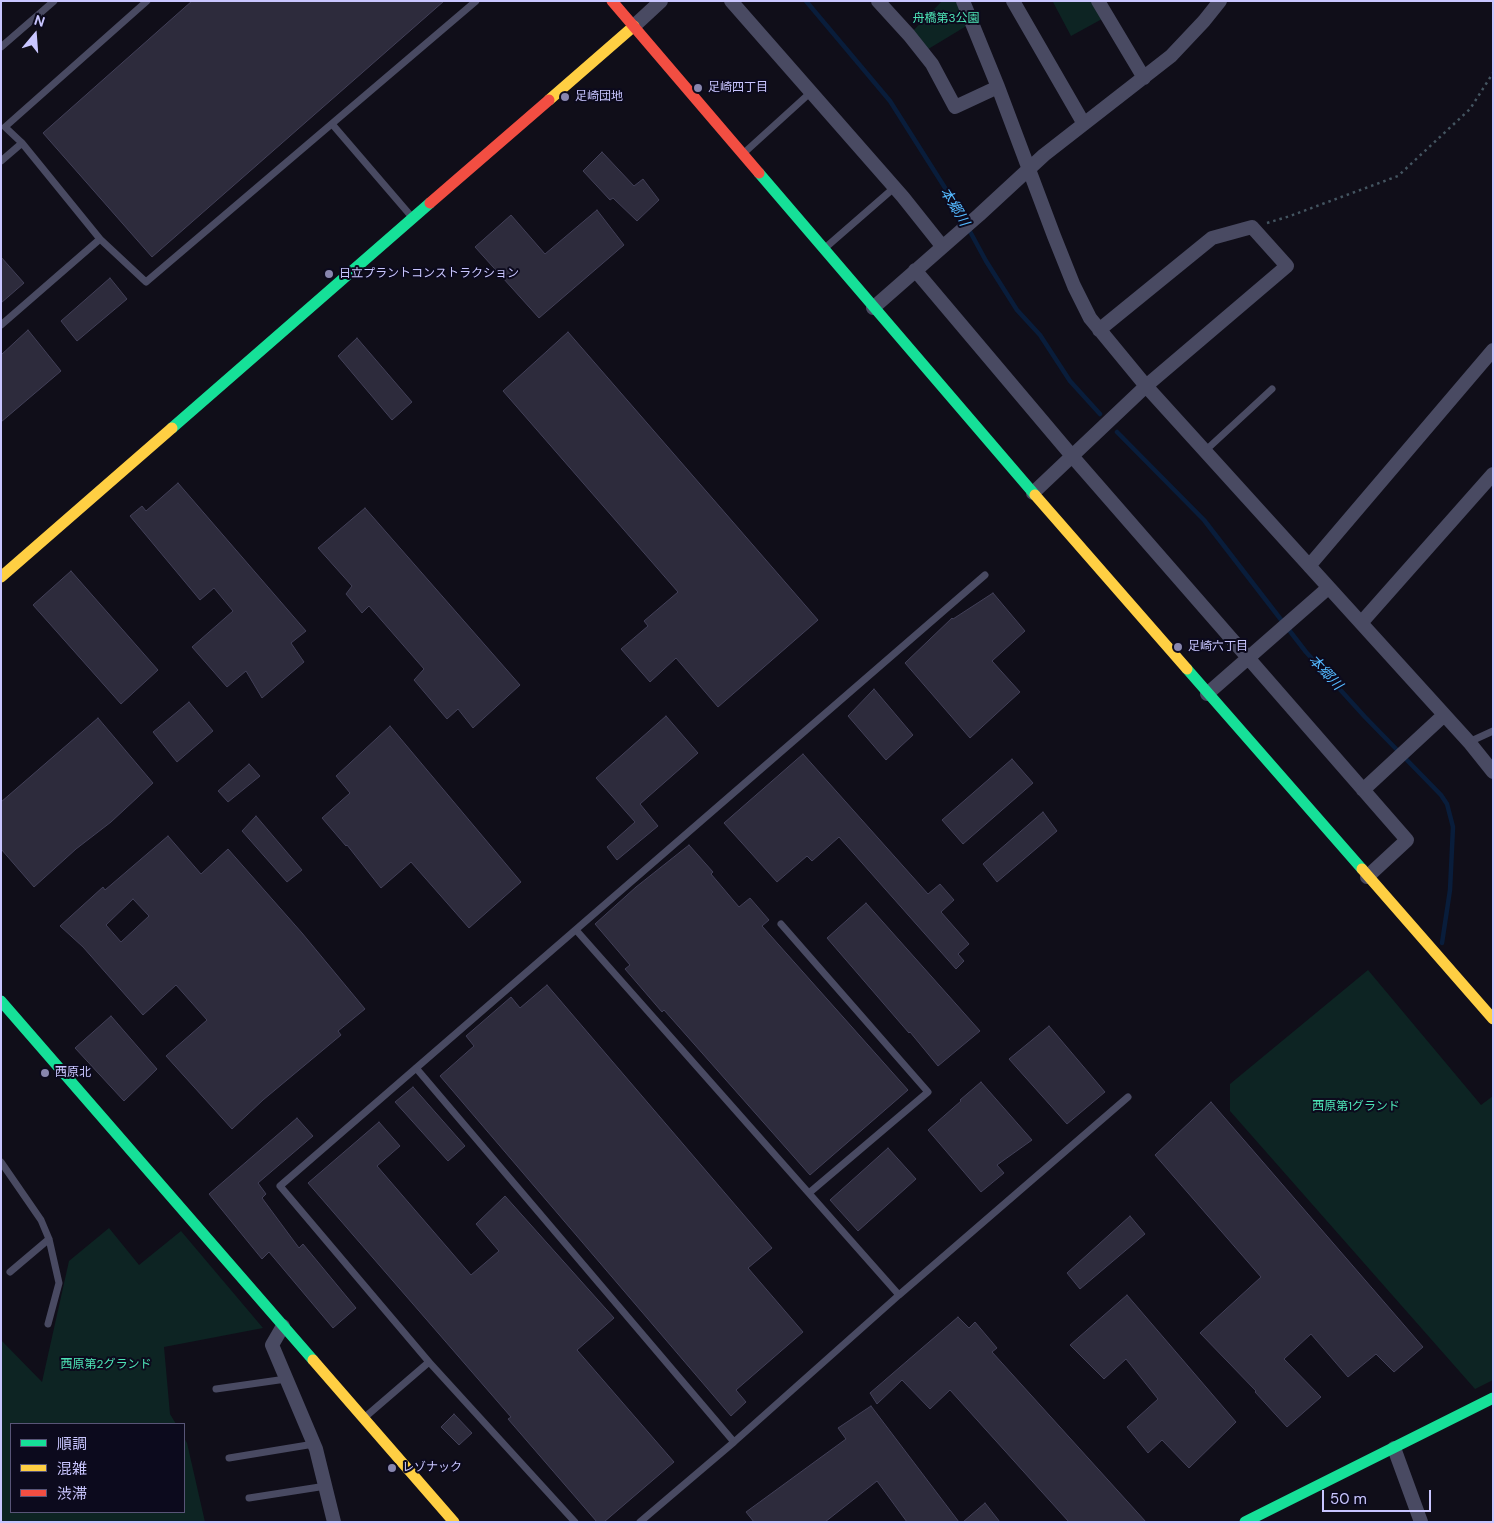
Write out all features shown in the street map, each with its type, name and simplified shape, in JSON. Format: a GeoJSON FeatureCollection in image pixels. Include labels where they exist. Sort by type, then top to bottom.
{"type":"FeatureCollection","features":[{"type":"Feature","properties":{"kind":"street"},"geometry":{"type":"LineString","coordinates":[[612,1],[1033,493],[1493,1019]]}},
{"type":"Feature","properties":{"kind":"street"},"geometry":{"type":"LineString","coordinates":[[1,577],[661,1]]}},
{"type":"Feature","properties":{"kind":"street"},"geometry":{"type":"LineString","coordinates":[[731,1],[942,246]]}},
{"type":"Feature","properties":{"kind":"street"},"geometry":{"type":"LineString","coordinates":[[878,1],[932,64],[955,107],[998,87]]}},
{"type":"Feature","properties":{"kind":"street"},"geometry":{"type":"LineString","coordinates":[[963,1],[1074,286],[1090,318],[1146,386],[1469,742],[1493,772]]}},
{"type":"Feature","properties":{"kind":"street"},"geometry":{"type":"LineString","coordinates":[[1013,1],[1084,124]]}},
{"type":"Feature","properties":{"kind":"street"},"geometry":{"type":"LineString","coordinates":[[1098,1],[1144,78]]}},
{"type":"Feature","properties":{"kind":"street"},"geometry":{"type":"LineString","coordinates":[[873,308],[1044,155],[1171,56],[1220,1]]}},
{"type":"Feature","properties":{"kind":"street"},"geometry":{"type":"LineString","coordinates":[[1033,493],[1146,386],[1287,266],[1252,227],[1212,238],[1099,330]]}},
{"type":"Feature","properties":{"kind":"street"},"geometry":{"type":"LineString","coordinates":[[915,270],[1072,456],[1407,840],[1367,877]]}},
{"type":"Feature","properties":{"kind":"street"},"geometry":{"type":"LineString","coordinates":[[1309,566],[1493,350]]}},
{"type":"Feature","properties":{"kind":"street"},"geometry":{"type":"LineString","coordinates":[[1362,623],[1493,474]]}},
{"type":"Feature","properties":{"kind":"street"},"geometry":{"type":"LineString","coordinates":[[1207,694],[1328,588]]}},
{"type":"Feature","properties":{"kind":"street"},"geometry":{"type":"LineString","coordinates":[[1363,790],[1444,715]]}},
{"type":"Feature","properties":{"kind":"street"},"geometry":{"type":"LineString","coordinates":[[1,1001],[454,1522]]}},
{"type":"Feature","properties":{"kind":"street"},"geometry":{"type":"LineString","coordinates":[[284,1326],[272,1345],[314,1444],[334,1522]]}},
{"type":"Feature","properties":{"kind":"street"},"geometry":{"type":"LineString","coordinates":[[1245,1522],[1493,1398]]}},
{"type":"Feature","properties":{"kind":"street"},"geometry":{"type":"LineString","coordinates":[[1394,1448],[1421,1522]]}},
{"type":"Feature","properties":{"kind":"lane"},"geometry":{"type":"LineString","coordinates":[[1,47],[54,1]]}},
{"type":"Feature","properties":{"kind":"lane"},"geometry":{"type":"LineString","coordinates":[[147,1],[5,127],[22,143],[100,239],[146,282],[476,1]]}},
{"type":"Feature","properties":{"kind":"lane"},"geometry":{"type":"LineString","coordinates":[[743,154],[811,92]]}},
{"type":"Feature","properties":{"kind":"lane"},"geometry":{"type":"LineString","coordinates":[[332,124],[413,218]]}},
{"type":"Feature","properties":{"kind":"lane"},"geometry":{"type":"LineString","coordinates":[[1,161],[22,143]]}},
{"type":"Feature","properties":{"kind":"lane"},"geometry":{"type":"LineString","coordinates":[[824,250],[894,188]]}},
{"type":"Feature","properties":{"kind":"lane"},"geometry":{"type":"LineString","coordinates":[[1,324],[100,239]]}},
{"type":"Feature","properties":{"kind":"lane"},"geometry":{"type":"LineString","coordinates":[[1205,451],[1272,389]]}},
{"type":"Feature","properties":{"kind":"lane"},"geometry":{"type":"LineString","coordinates":[[575,1522],[429,1362],[280,1186],[985,575]]}},
{"type":"Feature","properties":{"kind":"lane"},"geometry":{"type":"LineString","coordinates":[[1469,742],[1493,731]]}},
{"type":"Feature","properties":{"kind":"lane"},"geometry":{"type":"LineString","coordinates":[[781,924],[928,1092],[809,1193]]}},
{"type":"Feature","properties":{"kind":"lane"},"geometry":{"type":"LineString","coordinates":[[576,930],[899,1295]]}},
{"type":"Feature","properties":{"kind":"lane"},"geometry":{"type":"LineString","coordinates":[[416,1068],[734,1442]]}},
{"type":"Feature","properties":{"kind":"lane"},"geometry":{"type":"LineString","coordinates":[[640,1522],[1128,1097]]}},
{"type":"Feature","properties":{"kind":"lane"},"geometry":{"type":"LineString","coordinates":[[1,1162],[41,1220],[48,1239],[59,1283],[48,1324]]}},
{"type":"Feature","properties":{"kind":"lane"},"geometry":{"type":"LineString","coordinates":[[10,1272],[48,1239]]}},
{"type":"Feature","properties":{"kind":"lane"},"geometry":{"type":"LineString","coordinates":[[363,1418],[429,1362]]}},
{"type":"Feature","properties":{"kind":"lane"},"geometry":{"type":"LineString","coordinates":[[216,1389],[286,1379]]}},
{"type":"Feature","properties":{"kind":"lane"},"geometry":{"type":"LineString","coordinates":[[229,1458],[314,1444]]}},
{"type":"Feature","properties":{"kind":"lane"},"geometry":{"type":"LineString","coordinates":[[249,1498],[326,1486]]}},
{"type":"Feature","properties":{"kind":"path"},"geometry":{"type":"LineString","coordinates":[[1252,227],[1290,216],[1398,176],[1470,109],[1493,72]]}},
{"type":"Feature","properties":{"kind":"green space","name":"舟橋第3公園"},"geometry":{"type":"Polygon","coordinates":[[[942,1],[959,1],[968,25],[925,51],[909,35],[942,1]]]}},
{"type":"Feature","properties":{"kind":"green space"},"geometry":{"type":"Polygon","coordinates":[[[1093,1],[1102,19],[1071,36],[1053,2],[1093,1]]]}},
{"type":"Feature","properties":{"kind":"green space","name":"西原第1グランド"},"geometry":{"type":"Polygon","coordinates":[[[1368,970],[1481,1105],[1493,1096],[1493,1380],[1475,1389],[1230,1111],[1230,1084],[1368,970]]]}},
{"type":"Feature","properties":{"kind":"green space","name":"西原第2グランド"},"geometry":{"type":"Polygon","coordinates":[[[109,1228],[139,1265],[181,1231],[263,1328],[164,1347],[170,1414],[175,1423],[10,1423],[10,1513],[185,1513],[185,1440],[205,1522],[1,1522],[1,1340],[42,1382],[69,1261],[109,1228]]]}},
{"type":"Feature","properties":{"kind":"building"},"geometry":{"type":"Polygon","coordinates":[[[192,1],[444,1],[152,257],[43,133],[192,1]]]}},
{"type":"Feature","properties":{"kind":"building"},"geometry":{"type":"Polygon","coordinates":[[[602,152],[634,186],[643,179],[659,200],[637,221],[613,198],[610,200],[583,171],[602,152]]]}},
{"type":"Feature","properties":{"kind":"building"},"geometry":{"type":"Polygon","coordinates":[[[597,210],[624,245],[539,318],[475,247],[511,215],[545,254],[597,210]]]}},
{"type":"Feature","properties":{"kind":"building"},"geometry":{"type":"Polygon","coordinates":[[[1,257],[24,283],[1,303],[1,257]]]}},
{"type":"Feature","properties":{"kind":"building"},"geometry":{"type":"Polygon","coordinates":[[[110,278],[127,299],[77,341],[61,321],[110,278]]]}},
{"type":"Feature","properties":{"kind":"building"},"geometry":{"type":"Polygon","coordinates":[[[28,330],[61,371],[1,422],[1,355],[28,330]]]}},
{"type":"Feature","properties":{"kind":"building"},"geometry":{"type":"Polygon","coordinates":[[[568,332],[818,620],[718,707],[676,658],[650,682],[621,649],[648,626],[644,621],[678,592],[503,391],[568,332]]]}},
{"type":"Feature","properties":{"kind":"building"},"geometry":{"type":"Polygon","coordinates":[[[357,338],[412,402],[392,420],[338,356],[357,338]]]}},
{"type":"Feature","properties":{"kind":"building"},"geometry":{"type":"Polygon","coordinates":[[[178,483],[306,631],[291,643],[304,662],[262,698],[246,671],[227,687],[192,647],[233,611],[214,588],[200,600],[130,516],[142,506],[146,511],[178,483]]]}},
{"type":"Feature","properties":{"kind":"building"},"geometry":{"type":"Polygon","coordinates":[[[365,508],[520,685],[473,728],[458,709],[447,719],[414,680],[424,669],[369,606],[362,613],[346,594],[352,586],[318,548],[365,508]]]}},
{"type":"Feature","properties":{"kind":"building"},"geometry":{"type":"Polygon","coordinates":[[[71,571],[158,670],[121,704],[33,605],[71,571]]]}},
{"type":"Feature","properties":{"kind":"building"},"geometry":{"type":"Polygon","coordinates":[[[993,593],[1025,631],[992,661],[1020,692],[970,738],[905,663],[952,618],[993,593]]]}},
{"type":"Feature","properties":{"kind":"building"},"geometry":{"type":"Polygon","coordinates":[[[874,689],[913,735],[886,760],[848,716],[874,689]]]}},
{"type":"Feature","properties":{"kind":"building"},"geometry":{"type":"Polygon","coordinates":[[[189,702],[213,731],[177,762],[153,732],[189,702]]]}},
{"type":"Feature","properties":{"kind":"building"},"geometry":{"type":"Polygon","coordinates":[[[666,716],[698,753],[640,804],[658,826],[617,860],[607,847],[635,822],[596,778],[666,716]]]}},
{"type":"Feature","properties":{"kind":"building"},"geometry":{"type":"Polygon","coordinates":[[[98,718],[153,783],[111,822],[76,849],[34,887],[1,849],[1,802],[98,718]]]}},
{"type":"Feature","properties":{"kind":"building"},"geometry":{"type":"Polygon","coordinates":[[[390,726],[521,882],[469,928],[411,862],[381,888],[347,845],[322,818],[350,793],[336,776],[390,726]]]}},
{"type":"Feature","properties":{"kind":"building"},"geometry":{"type":"Polygon","coordinates":[[[803,754],[928,894],[940,884],[954,900],[941,912],[969,944],[958,954],[964,961],[956,969],[839,837],[812,861],[807,856],[777,882],[724,823],[803,754]]]}},
{"type":"Feature","properties":{"kind":"building"},"geometry":{"type":"Polygon","coordinates":[[[1012,759],[1033,783],[963,844],[942,820],[1012,759]]]}},
{"type":"Feature","properties":{"kind":"building"},"geometry":{"type":"Polygon","coordinates":[[[249,764],[260,776],[228,802],[218,791],[249,764]]]}},
{"type":"Feature","properties":{"kind":"building"},"geometry":{"type":"Polygon","coordinates":[[[1043,812],[1057,831],[997,882],[983,864],[1043,812]]]}},
{"type":"Feature","properties":{"kind":"building"},"geometry":{"type":"Polygon","coordinates":[[[256,816],[302,870],[287,882],[242,831],[256,816]]]}},
{"type":"Feature","properties":{"kind":"building"},"geometry":{"type":"Polygon","coordinates":[[[168,836],[201,874],[228,849],[302,933],[365,1009],[338,1031],[341,1035],[263,1100],[232,1129],[166,1056],[207,1020],[176,985],[143,1015],[83,947],[60,926],[103,887],[105,890],[168,836]],[[133,899],[106,925],[121,942],[149,916],[133,899]]]}},
{"type":"Feature","properties":{"kind":"building"},"geometry":{"type":"Polygon","coordinates":[[[689,845],[713,872],[711,874],[739,907],[750,898],[769,920],[762,926],[908,1090],[810,1175],[664,1010],[662,1012],[625,969],[630,965],[595,924],[636,887],[689,845]]]}},
{"type":"Feature","properties":{"kind":"building"},"geometry":{"type":"Polygon","coordinates":[[[866,903],[980,1031],[938,1066],[827,938],[866,903]]]}},
{"type":"Feature","properties":{"kind":"building"},"geometry":{"type":"Polygon","coordinates":[[[547,985],[772,1248],[748,1268],[803,1332],[736,1390],[746,1402],[731,1416],[440,1076],[474,1046],[466,1036],[511,997],[520,1008],[547,985]]]}},
{"type":"Feature","properties":{"kind":"building"},"geometry":{"type":"Polygon","coordinates":[[[111,1016],[157,1069],[124,1101],[75,1048],[111,1016]]]}},
{"type":"Feature","properties":{"kind":"building"},"geometry":{"type":"Polygon","coordinates":[[[1049,1026],[1105,1092],[1067,1124],[1009,1059],[1049,1026]]]}},
{"type":"Feature","properties":{"kind":"building"},"geometry":{"type":"Polygon","coordinates":[[[981,1082],[1032,1140],[997,1165],[1004,1173],[981,1192],[928,1130],[981,1082]]]}},
{"type":"Feature","properties":{"kind":"building"},"geometry":{"type":"Polygon","coordinates":[[[413,1087],[465,1146],[448,1161],[395,1102],[413,1087]]]}},
{"type":"Feature","properties":{"kind":"building"},"geometry":{"type":"Polygon","coordinates":[[[1211,1102],[1423,1347],[1394,1372],[1376,1354],[1348,1377],[1311,1334],[1284,1359],[1321,1397],[1287,1427],[1256,1391],[1200,1333],[1261,1277],[1155,1155],[1211,1102]]]}},
{"type":"Feature","properties":{"kind":"building"},"geometry":{"type":"Polygon","coordinates":[[[297,1118],[313,1136],[258,1183],[266,1194],[262,1198],[299,1248],[303,1244],[356,1308],[333,1328],[269,1252],[262,1259],[209,1194],[297,1118]]]}},
{"type":"Feature","properties":{"kind":"building"},"geometry":{"type":"Polygon","coordinates":[[[379,1122],[400,1146],[377,1166],[471,1275],[499,1251],[476,1224],[505,1196],[614,1318],[577,1350],[674,1462],[604,1522],[597,1522],[508,1419],[511,1417],[308,1183],[379,1122]]]}},
{"type":"Feature","properties":{"kind":"building"},"geometry":{"type":"Polygon","coordinates":[[[888,1148],[916,1179],[858,1231],[830,1200],[888,1148]]]}},
{"type":"Feature","properties":{"kind":"building"},"geometry":{"type":"Polygon","coordinates":[[[1130,1216],[1145,1234],[1080,1289],[1067,1273],[1130,1216]]]}},
{"type":"Feature","properties":{"kind":"building"},"geometry":{"type":"Polygon","coordinates":[[[1127,1295],[1236,1422],[1189,1468],[1162,1440],[1148,1453],[1127,1427],[1158,1399],[1126,1359],[1104,1379],[1070,1345],[1127,1295]]]}},
{"type":"Feature","properties":{"kind":"building"},"geometry":{"type":"Polygon","coordinates":[[[958,1317],[969,1328],[975,1322],[997,1348],[992,1352],[1146,1522],[1069,1522],[950,1390],[930,1409],[902,1380],[877,1404],[870,1393],[958,1317]]]}},
{"type":"Feature","properties":{"kind":"building"},"geometry":{"type":"Polygon","coordinates":[[[871,1406],[959,1522],[907,1522],[877,1481],[825,1522],[754,1522],[746,1512],[846,1439],[838,1428],[871,1406]]]}},
{"type":"Feature","properties":{"kind":"building"},"geometry":{"type":"Polygon","coordinates":[[[454,1414],[472,1433],[459,1445],[441,1427],[454,1414]]]}},
{"type":"Feature","properties":{"kind":"building"},"geometry":{"type":"Polygon","coordinates":[[[985,1503],[1000,1522],[963,1522],[985,1503]]]}},
{"type":"Feature","properties":{"kind":"waterway","name":"本郷川"},"geometry":{"type":"LineString","coordinates":[[806,1],[890,101],[954,202],[986,261],[1017,310],[1040,335],[1070,381],[1100,414]]}},
{"type":"Feature","properties":{"kind":"waterway","name":"本郷川"},"geometry":{"type":"LineString","coordinates":[[1117,432],[1204,520],[1306,652],[1365,717],[1441,795],[1447,804],[1453,827],[1450,890],[1442,943]]}},
{"type":"Feature","properties":{"kind":"traffic: fast"},"geometry":{"type":"LineString","coordinates":[[759,173],[1035,495]]}},
{"type":"Feature","properties":{"kind":"traffic: fast"},"geometry":{"type":"LineString","coordinates":[[172,428],[430,203]]}},
{"type":"Feature","properties":{"kind":"traffic: fast"},"geometry":{"type":"LineString","coordinates":[[1187,669],[1362,869]]}},
{"type":"Feature","properties":{"kind":"traffic: fast"},"geometry":{"type":"LineString","coordinates":[[1,1001],[313,1360]]}},
{"type":"Feature","properties":{"kind":"traffic: fast"},"geometry":{"type":"LineString","coordinates":[[1245,1522],[1493,1398]]}},
{"type":"Feature","properties":{"kind":"traffic: slow"},"geometry":{"type":"LineString","coordinates":[[549,100],[634,26]]}},
{"type":"Feature","properties":{"kind":"traffic: slow"},"geometry":{"type":"LineString","coordinates":[[1,577],[172,428]]}},
{"type":"Feature","properties":{"kind":"traffic: slow"},"geometry":{"type":"LineString","coordinates":[[1035,495],[1187,669]]}},
{"type":"Feature","properties":{"kind":"traffic: slow"},"geometry":{"type":"LineString","coordinates":[[1362,869],[1493,1019]]}},
{"type":"Feature","properties":{"kind":"traffic: slow"},"geometry":{"type":"LineString","coordinates":[[313,1360],[454,1522]]}},
{"type":"Feature","properties":{"kind":"traffic: jam"},"geometry":{"type":"LineString","coordinates":[[612,1],[759,173]]}},
{"type":"Feature","properties":{"kind":"traffic: jam"},"geometry":{"type":"LineString","coordinates":[[430,203],[549,100]]}},
{"type":"Feature","properties":{"kind":"place","name":"足崎四丁目"},"geometry":{"type":"Point","coordinates":[698,88]}},
{"type":"Feature","properties":{"kind":"place","name":"足崎団地"},"geometry":{"type":"Point","coordinates":[565,97]}},
{"type":"Feature","properties":{"kind":"place","name":"日立プラントコンストラクション"},"geometry":{"type":"Point","coordinates":[329,274]}},
{"type":"Feature","properties":{"kind":"place","name":"足崎六丁目"},"geometry":{"type":"Point","coordinates":[1178,647]}},
{"type":"Feature","properties":{"kind":"place","name":"西原北"},"geometry":{"type":"Point","coordinates":[45,1073]}},
{"type":"Feature","properties":{"kind":"place","name":"レゾナック"},"geometry":{"type":"Point","coordinates":[392,1468]}}]}
